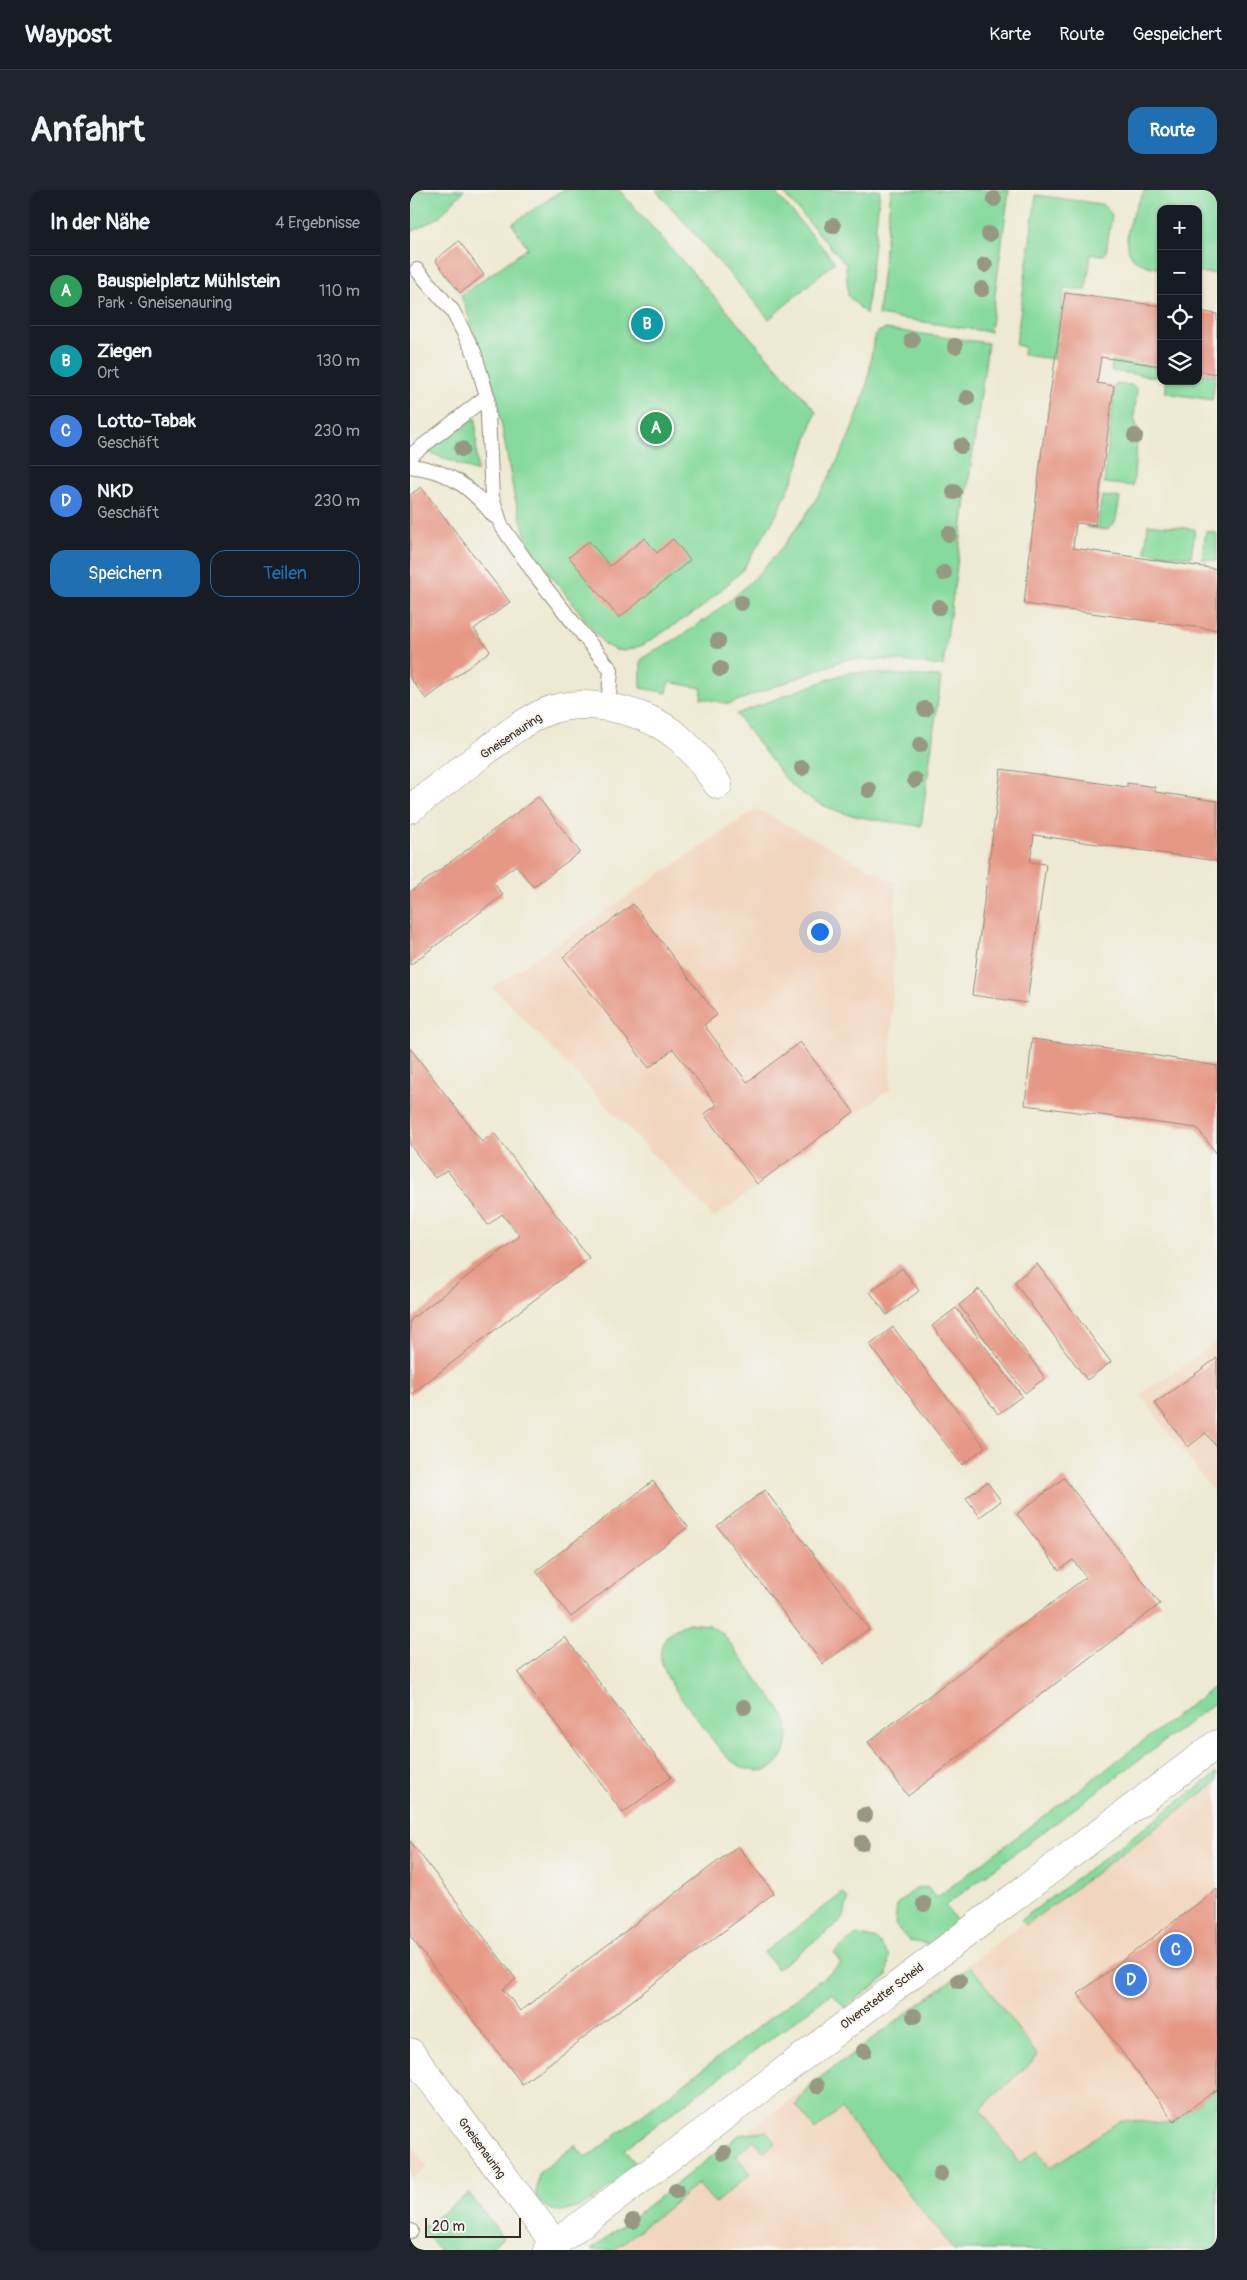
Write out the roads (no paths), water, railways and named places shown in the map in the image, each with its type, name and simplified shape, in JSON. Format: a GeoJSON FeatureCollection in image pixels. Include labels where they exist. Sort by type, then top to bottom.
{"type":"FeatureCollection","features":[{"type":"Feature","properties":{"kind":"street","name":"Gneisenauring"},"geometry":{"type":"LineString","coordinates":[[410,809],[496,744],[542,714],[556,708],[580,705],[608,708],[634,715],[668,729],[689,748],[718,785]]}},
{"type":"Feature","properties":{"kind":"street","name":"Olvenstedter Scheid"},"geometry":{"type":"LineString","coordinates":[[551,2247],[1217,1744]]}},
{"type":"Feature","properties":{"kind":"street","name":"Gneisenauring"},"geometry":{"type":"LineString","coordinates":[[410,2052],[551,2247]]}},
{"type":"Feature","properties":{"kind":"lane"},"geometry":{"type":"LineString","coordinates":[[417,270],[452,310],[474,352],[487,396],[492,497],[501,525]]}},
{"type":"Feature","properties":{"kind":"lane"},"geometry":{"type":"LineString","coordinates":[[410,456],[487,396]]}},
{"type":"Feature","properties":{"kind":"lane"},"geometry":{"type":"LineString","coordinates":[[410,466],[438,472],[464,484],[476,495],[501,525],[537,577],[611,670],[608,708]]}},
{"type":"Feature","properties":{"kind":"place","name":"Ziegen"},"geometry":{"type":"Point","coordinates":[647,324]}},
{"type":"Feature","properties":{"kind":"place","name":"Bauspielplatz Mühlstein"},"geometry":{"type":"Point","coordinates":[656,428]}},
{"type":"Feature","properties":{"kind":"place","name":"Lotto-Tabak"},"geometry":{"type":"Point","coordinates":[1176,1950]}},
{"type":"Feature","properties":{"kind":"place","name":"NKD"},"geometry":{"type":"Point","coordinates":[1131,1980]}}]}
